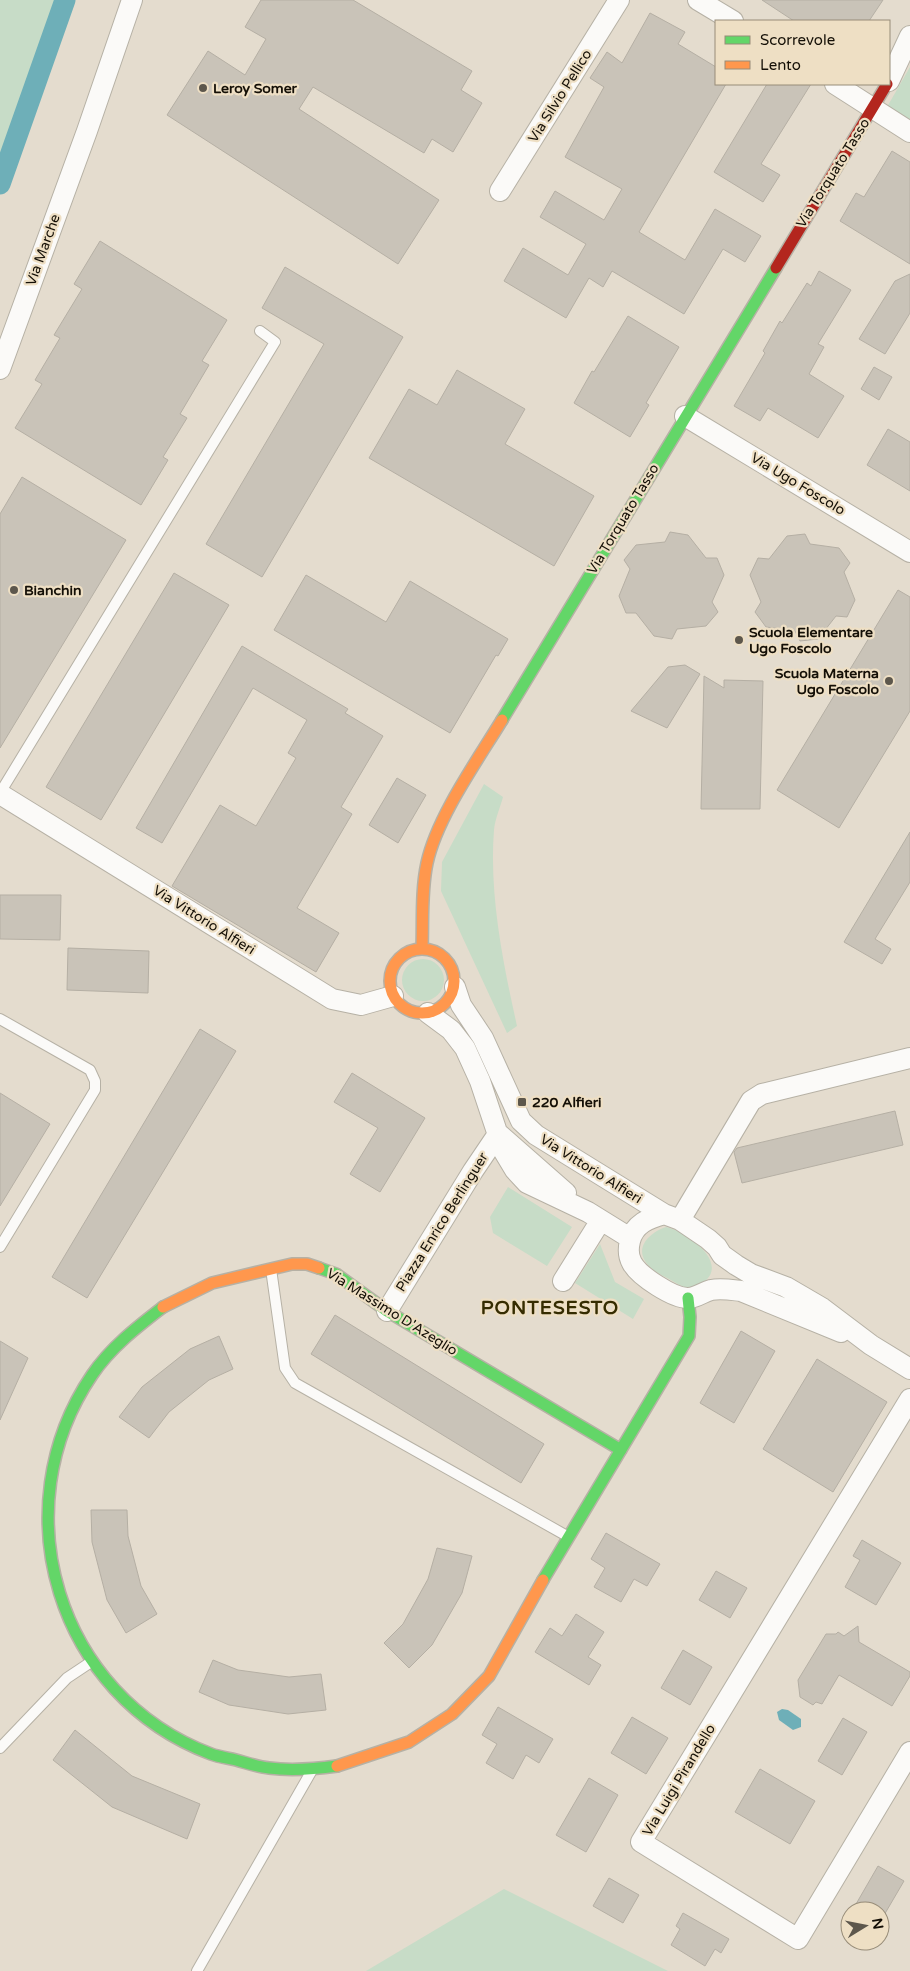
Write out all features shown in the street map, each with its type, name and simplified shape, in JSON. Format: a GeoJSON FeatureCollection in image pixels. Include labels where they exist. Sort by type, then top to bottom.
{"type":"FeatureCollection","features":[{"type":"Feature","properties":{"kind":"street","name":"Via Marche"},"geometry":{"type":"LineString","coordinates":[[0,369],[87,131],[132,0]]}},
{"type":"Feature","properties":{"kind":"street","name":"Via Silvio Pellico"},"geometry":{"type":"LineString","coordinates":[[500,191],[619,0]]}},
{"type":"Feature","properties":{"kind":"street"},"geometry":{"type":"LineString","coordinates":[[698,0],[730,20]]}},
{"type":"Feature","properties":{"kind":"street"},"geometry":{"type":"LineString","coordinates":[[890,78],[910,36]]}},
{"type":"Feature","properties":{"kind":"street"},"geometry":{"type":"LineString","coordinates":[[837,85],[910,132]]}},
{"type":"Feature","properties":{"kind":"street","name":"Via Torquato Tasso"},"geometry":{"type":"LineString","coordinates":[[422,948],[424,882],[428,861],[441,826],[476,762],[886,85]]}},
{"type":"Feature","properties":{"kind":"street","name":"Via Ugo Foscolo"},"geometry":{"type":"LineString","coordinates":[[685,416],[910,552]]}},
{"type":"Feature","properties":{"kind":"street","name":"Via Vittorio Alfieri"},"geometry":{"type":"LineString","coordinates":[[0,794],[332,999],[361,1005],[394,996]]}},
{"type":"Feature","properties":{"kind":"street"},"geometry":{"type":"LineString","coordinates":[[428,1013],[448,1002],[455,987],[453,973],[448,960],[437,951],[422,948],[410,951],[398,959],[392,970],[390,984],[394,996],[404,1008],[428,1013],[451,1030],[465,1048],[480,1081],[503,1150],[511,1163],[527,1183],[594,1216],[630,1238],[628,1251],[630,1261],[637,1270],[674,1296],[688,1298]]}},
{"type":"Feature","properties":{"kind":"street","name":"Via Vittorio Alfieri"},"geometry":{"type":"LineString","coordinates":[[455,987],[462,1005],[483,1038],[521,1121],[536,1136],[708,1239],[717,1246],[722,1255],[751,1274],[786,1288],[822,1308],[871,1345],[910,1369]]}},
{"type":"Feature","properties":{"kind":"street"},"geometry":{"type":"LineString","coordinates":[[672,1217],[751,1101],[762,1094],[910,1058]]}},
{"type":"Feature","properties":{"kind":"street","name":"Piazza Enrico Berlinguer"},"geometry":{"type":"LineString","coordinates":[[387,1311],[473,1170],[498,1134]]}},
{"type":"Feature","properties":{"kind":"street"},"geometry":{"type":"LineString","coordinates":[[563,1281],[594,1216]]}},
{"type":"Feature","properties":{"kind":"street","name":"Via Vittorio Alfieri"},"geometry":{"type":"LineString","coordinates":[[630,1238],[639,1224],[650,1218],[672,1217]]}},
{"type":"Feature","properties":{"kind":"street"},"geometry":{"type":"LineString","coordinates":[[710,1290],[722,1267],[722,1255]]}},
{"type":"Feature","properties":{"kind":"street","name":"Via Massimo D'Azeglio"},"geometry":{"type":"LineString","coordinates":[[620,1450],[387,1311],[336,1274],[307,1264],[292,1264],[212,1283],[166,1305],[126,1336],[92,1374],[68,1418],[52,1467],[47,1518],[52,1569],[67,1617],[92,1662],[125,1700],[166,1732],[212,1754],[269,1768],[312,1769],[344,1765],[409,1742],[452,1714],[488,1676],[568,1536],[689,1336],[688,1298]]}},
{"type":"Feature","properties":{"kind":"street","name":"Via Vittorio Alfieri"},"geometry":{"type":"LineString","coordinates":[[688,1298],[699,1296],[710,1290],[741,1291],[871,1345]]}},
{"type":"Feature","properties":{"kind":"street","name":"Via Luigi Pirandello"},"geometry":{"type":"LineString","coordinates":[[910,1399],[642,1842],[798,1939],[910,1752]]}},
{"type":"Feature","properties":{"kind":"lane"},"geometry":{"type":"LineString","coordinates":[[0,794],[275,342],[260,331]]}},
{"type":"Feature","properties":{"kind":"lane"},"geometry":{"type":"LineString","coordinates":[[0,1019],[90,1070],[95,1081],[95,1090],[0,1247]]}},
{"type":"Feature","properties":{"kind":"lane"},"geometry":{"type":"LineString","coordinates":[[271,1269],[285,1368],[295,1383],[568,1536]]}},
{"type":"Feature","properties":{"kind":"lane"},"geometry":{"type":"LineString","coordinates":[[0,1748],[67,1678],[92,1662]]}},
{"type":"Feature","properties":{"kind":"lane"},"geometry":{"type":"LineString","coordinates":[[197,1971],[312,1769]]}},
{"type":"Feature","properties":{"kind":"green space"},"geometry":{"type":"Polygon","coordinates":[[[0,0],[64,0],[0,180],[0,0]]]}},
{"type":"Feature","properties":{"kind":"green space"},"geometry":{"type":"Polygon","coordinates":[[[910,67],[910,121],[887,107],[910,67]]]}},
{"type":"Feature","properties":{"kind":"green space"},"geometry":{"type":"Polygon","coordinates":[[[484,784],[503,797],[496,818],[493,854],[498,929],[517,1026],[507,1033],[441,891],[442,862],[484,784]]]}},
{"type":"Feature","properties":{"kind":"green space"},"geometry":{"type":"Polygon","coordinates":[[[427,959],[435,962],[441,968],[444,980],[441,992],[435,998],[419,1001],[411,998],[405,992],[402,976],[405,968],[411,962],[427,959]]]}},
{"type":"Feature","properties":{"kind":"green space"},"geometry":{"type":"Polygon","coordinates":[[[508,1187],[572,1227],[547,1266],[493,1233],[490,1217],[508,1187]]]}},
{"type":"Feature","properties":{"kind":"green space"},"geometry":{"type":"Polygon","coordinates":[[[666,1227],[675,1230],[694,1242],[709,1258],[712,1267],[710,1276],[701,1284],[692,1288],[682,1286],[657,1272],[645,1261],[642,1254],[644,1243],[653,1233],[666,1227]]]}},
{"type":"Feature","properties":{"kind":"green space"},"geometry":{"type":"Polygon","coordinates":[[[600,1244],[615,1282],[644,1299],[633,1319],[575,1283],[600,1244]]]}},
{"type":"Feature","properties":{"kind":"green space"},"geometry":{"type":"Polygon","coordinates":[[[504,1889],[668,1971],[366,1971],[504,1889]]]}},
{"type":"Feature","properties":{"kind":"water"},"geometry":{"type":"Polygon","coordinates":[[[782,1709],[788,1710],[801,1719],[801,1727],[793,1730],[779,1720],[777,1712],[782,1709]]]}},
{"type":"Feature","properties":{"kind":"building"},"geometry":{"type":"Polygon","coordinates":[[[261,0],[353,0],[472,71],[461,90],[482,103],[453,152],[432,139],[424,153],[313,87],[299,109],[439,200],[398,264],[167,115],[208,51],[245,75],[266,39],[245,27],[261,0]]]}},
{"type":"Feature","properties":{"kind":"building"},"geometry":{"type":"Polygon","coordinates":[[[762,0],[883,0],[870,20],[792,20],[762,0]]]}},
{"type":"Feature","properties":{"kind":"building"},"geometry":{"type":"Polygon","coordinates":[[[650,13],[685,32],[678,44],[715,66],[715,85],[725,85],[639,232],[685,260],[715,209],[761,236],[745,262],[723,249],[684,314],[612,271],[603,287],[589,278],[566,318],[504,281],[523,248],[568,275],[586,244],[540,217],[555,191],[604,220],[622,189],[565,157],[604,87],[590,78],[607,52],[622,63],[650,13]]]}},
{"type":"Feature","properties":{"kind":"building"},"geometry":{"type":"Polygon","coordinates":[[[766,85],[810,85],[761,164],[780,175],[763,202],[714,172],[766,85]]]}},
{"type":"Feature","properties":{"kind":"building"},"geometry":{"type":"Polygon","coordinates":[[[892,151],[910,162],[910,264],[840,221],[856,193],[864,197],[892,151]]]}},
{"type":"Feature","properties":{"kind":"building"},"geometry":{"type":"Polygon","coordinates":[[[100,241],[227,320],[202,361],[209,365],[180,414],[187,418],[163,457],[168,460],[141,505],[15,428],[42,384],[35,380],[60,338],[54,335],[82,289],[74,284],[100,241]]]}},
{"type":"Feature","properties":{"kind":"building"},"geometry":{"type":"Polygon","coordinates":[[[285,267],[403,337],[262,577],[206,544],[324,344],[262,308],[285,267]]]}},
{"type":"Feature","properties":{"kind":"building"},"geometry":{"type":"Polygon","coordinates":[[[819,271],[851,290],[818,344],[824,347],[809,374],[844,396],[818,438],[768,408],[760,421],[734,406],[765,353],[763,351],[780,321],[782,323],[807,283],[811,286],[819,271]]]}},
{"type":"Feature","properties":{"kind":"building"},"geometry":{"type":"Polygon","coordinates":[[[910,274],[910,313],[885,354],[859,339],[895,281],[910,274]]]}},
{"type":"Feature","properties":{"kind":"building"},"geometry":{"type":"Polygon","coordinates":[[[628,316],[679,347],[646,403],[649,405],[630,437],[574,403],[592,371],[594,372],[628,316]]]}},
{"type":"Feature","properties":{"kind":"building"},"geometry":{"type":"Polygon","coordinates":[[[874,367],[892,377],[879,400],[861,389],[874,367]]]}},
{"type":"Feature","properties":{"kind":"building"},"geometry":{"type":"Polygon","coordinates":[[[457,370],[525,409],[505,444],[594,496],[554,566],[369,458],[409,389],[437,405],[457,370]]]}},
{"type":"Feature","properties":{"kind":"building"},"geometry":{"type":"Polygon","coordinates":[[[888,429],[910,442],[910,491],[867,465],[888,429]]]}},
{"type":"Feature","properties":{"kind":"building"},"geometry":{"type":"Polygon","coordinates":[[[22,477],[126,540],[0,748],[0,514],[22,477]]]}},
{"type":"Feature","properties":{"kind":"building"},"geometry":{"type":"Polygon","coordinates":[[[670,532],[688,535],[706,558],[717,558],[724,575],[712,602],[718,612],[706,626],[677,629],[672,639],[654,636],[636,613],[626,613],[619,596],[630,569],[624,560],[636,545],[665,542],[670,532]]]}},
{"type":"Feature","properties":{"kind":"building"},"geometry":{"type":"Polygon","coordinates":[[[805,534],[810,544],[839,548],[850,563],[844,572],[855,600],[847,617],[836,616],[818,639],[800,641],[795,631],[766,627],[755,612],[761,602],[750,575],[758,558],[769,559],[787,536],[805,534]]]}},
{"type":"Feature","properties":{"kind":"building"},"geometry":{"type":"Polygon","coordinates":[[[174,573],[229,605],[101,820],[46,787],[174,573]]]}},
{"type":"Feature","properties":{"kind":"building"},"geometry":{"type":"Polygon","coordinates":[[[306,575],[386,622],[410,581],[508,639],[498,656],[496,655],[450,733],[274,630],[306,575]]]}},
{"type":"Feature","properties":{"kind":"building"},"geometry":{"type":"Polygon","coordinates":[[[898,590],[910,597],[910,711],[839,828],[777,790],[898,590]]]}},
{"type":"Feature","properties":{"kind":"building"},"geometry":{"type":"Polygon","coordinates":[[[242,646],[348,709],[345,713],[383,736],[341,807],[352,814],[297,908],[339,933],[316,972],[172,886],[220,805],[256,826],[296,758],[288,753],[307,720],[253,688],[162,843],[136,828],[242,646]]]}},
{"type":"Feature","properties":{"kind":"building"},"geometry":{"type":"Polygon","coordinates":[[[685,665],[700,674],[667,728],[631,711],[668,667],[685,665]]]}},
{"type":"Feature","properties":{"kind":"building"},"geometry":{"type":"Polygon","coordinates":[[[704,676],[724,688],[724,680],[763,681],[760,809],[701,809],[704,676]]]}},
{"type":"Feature","properties":{"kind":"building"},"geometry":{"type":"Polygon","coordinates":[[[397,778],[426,795],[398,843],[369,825],[397,778]]]}},
{"type":"Feature","properties":{"kind":"building"},"geometry":{"type":"Polygon","coordinates":[[[910,832],[910,882],[875,939],[891,949],[882,964],[844,942],[910,832]]]}},
{"type":"Feature","properties":{"kind":"building"},"geometry":{"type":"Polygon","coordinates":[[[0,895],[61,895],[60,940],[0,939],[0,895]]]}},
{"type":"Feature","properties":{"kind":"building"},"geometry":{"type":"Polygon","coordinates":[[[68,948],[149,951],[148,993],[67,990],[68,948]]]}},
{"type":"Feature","properties":{"kind":"building"},"geometry":{"type":"Polygon","coordinates":[[[200,1029],[236,1051],[87,1298],[52,1277],[200,1029]]]}},
{"type":"Feature","properties":{"kind":"building"},"geometry":{"type":"Polygon","coordinates":[[[352,1073],[425,1118],[380,1192],[350,1174],[378,1128],[334,1102],[352,1073]]]}},
{"type":"Feature","properties":{"kind":"building"},"geometry":{"type":"Polygon","coordinates":[[[0,1093],[50,1124],[0,1206],[0,1093]]]}},
{"type":"Feature","properties":{"kind":"building"},"geometry":{"type":"Polygon","coordinates":[[[895,1111],[903,1145],[742,1183],[734,1152],[737,1148],[895,1111]]]}},
{"type":"Feature","properties":{"kind":"building"},"geometry":{"type":"Polygon","coordinates":[[[335,1315],[544,1444],[521,1483],[311,1354],[335,1315]]]}},
{"type":"Feature","properties":{"kind":"building"},"geometry":{"type":"Polygon","coordinates":[[[741,1331],[775,1351],[734,1423],[700,1403],[741,1331]]]}},
{"type":"Feature","properties":{"kind":"building"},"geometry":{"type":"Polygon","coordinates":[[[219,1336],[233,1369],[209,1380],[169,1412],[149,1438],[119,1417],[142,1387],[190,1349],[219,1336]]]}},
{"type":"Feature","properties":{"kind":"building"},"geometry":{"type":"Polygon","coordinates":[[[0,1341],[28,1358],[0,1420],[0,1341]]]}},
{"type":"Feature","properties":{"kind":"building"},"geometry":{"type":"Polygon","coordinates":[[[817,1359],[887,1402],[833,1492],[763,1449],[817,1359]]]}},
{"type":"Feature","properties":{"kind":"building"},"geometry":{"type":"Polygon","coordinates":[[[91,1510],[127,1510],[128,1536],[141,1586],[157,1614],[126,1633],[107,1600],[92,1542],[91,1510]]]}},
{"type":"Feature","properties":{"kind":"building"},"geometry":{"type":"Polygon","coordinates":[[[606,1533],[660,1564],[647,1586],[634,1579],[621,1602],[594,1587],[605,1568],[591,1559],[606,1533]]]}},
{"type":"Feature","properties":{"kind":"building"},"geometry":{"type":"Polygon","coordinates":[[[862,1540],[901,1563],[876,1605],[845,1587],[860,1560],[853,1556],[862,1540]]]}},
{"type":"Feature","properties":{"kind":"building"},"geometry":{"type":"Polygon","coordinates":[[[437,1548],[472,1556],[462,1593],[432,1645],[409,1668],[384,1643],[403,1624],[428,1579],[437,1548]]]}},
{"type":"Feature","properties":{"kind":"building"},"geometry":{"type":"Polygon","coordinates":[[[716,1571],[747,1588],[730,1618],[699,1600],[716,1571]]]}},
{"type":"Feature","properties":{"kind":"building"},"geometry":{"type":"Polygon","coordinates":[[[576,1614],[604,1632],[588,1657],[601,1665],[589,1685],[535,1652],[550,1628],[562,1636],[576,1614]]]}},
{"type":"Feature","properties":{"kind":"building"},"geometry":{"type":"Polygon","coordinates":[[[858,1626],[859,1642],[910,1672],[910,1676],[892,1706],[839,1675],[822,1704],[816,1702],[813,1705],[800,1697],[798,1680],[826,1634],[836,1634],[838,1632],[844,1636],[858,1626]]]}},
{"type":"Feature","properties":{"kind":"building"},"geometry":{"type":"Polygon","coordinates":[[[683,1650],[712,1667],[690,1705],[661,1688],[683,1650]]]}},
{"type":"Feature","properties":{"kind":"building"},"geometry":{"type":"Polygon","coordinates":[[[213,1660],[238,1670],[289,1677],[321,1674],[326,1710],[288,1714],[229,1705],[199,1692],[213,1660]]]}},
{"type":"Feature","properties":{"kind":"building"},"geometry":{"type":"Polygon","coordinates":[[[498,1707],[553,1739],[539,1763],[526,1755],[513,1779],[486,1763],[497,1744],[482,1735],[498,1707]]]}},
{"type":"Feature","properties":{"kind":"building"},"geometry":{"type":"Polygon","coordinates":[[[632,1717],[668,1738],[646,1774],[611,1753],[632,1717]]]}},
{"type":"Feature","properties":{"kind":"building"},"geometry":{"type":"Polygon","coordinates":[[[843,1718],[867,1732],[842,1775],[818,1761],[843,1718]]]}},
{"type":"Feature","properties":{"kind":"building"},"geometry":{"type":"Polygon","coordinates":[[[75,1730],[132,1776],[200,1804],[187,1839],[112,1807],[53,1760],[75,1730]]]}},
{"type":"Feature","properties":{"kind":"building"},"geometry":{"type":"Polygon","coordinates":[[[760,1769],[815,1801],[790,1844],[735,1812],[760,1769]]]}},
{"type":"Feature","properties":{"kind":"building"},"geometry":{"type":"Polygon","coordinates":[[[589,1778],[618,1795],[586,1852],[556,1835],[589,1778]]]}},
{"type":"Feature","properties":{"kind":"building"},"geometry":{"type":"Polygon","coordinates":[[[878,1866],[904,1881],[890,1905],[890,1901],[858,1901],[878,1866]]]}},
{"type":"Feature","properties":{"kind":"building"},"geometry":{"type":"Polygon","coordinates":[[[609,1878],[639,1895],[623,1923],[593,1906],[609,1878]]]}},
{"type":"Feature","properties":{"kind":"building"},"geometry":{"type":"Polygon","coordinates":[[[683,1913],[729,1939],[721,1953],[715,1949],[705,1966],[671,1945],[680,1929],[676,1926],[683,1913]]]}},
{"type":"Feature","properties":{"kind":"waterway"},"geometry":{"type":"LineString","coordinates":[[0,184],[65,0]]}},
{"type":"Feature","properties":{"kind":"traffic: fast"},"geometry":{"type":"LineString","coordinates":[[502,720],[776,268]]}},
{"type":"Feature","properties":{"kind":"traffic: fast"},"geometry":{"type":"LineString","coordinates":[[319,1268],[336,1274],[387,1311],[621,1450]]}},
{"type":"Feature","properties":{"kind":"traffic: fast"},"geometry":{"type":"LineString","coordinates":[[543,1580],[689,1336],[688,1298]]}},
{"type":"Feature","properties":{"kind":"traffic: fast"},"geometry":{"type":"LineString","coordinates":[[163,1307],[124,1338],[99,1365],[65,1427],[51,1483],[49,1539],[60,1593],[82,1644],[115,1689],[158,1727],[211,1754],[261,1767],[312,1769],[337,1766]]}},
{"type":"Feature","properties":{"kind":"traffic: slow"},"geometry":{"type":"LineString","coordinates":[[422,948],[424,884],[432,845],[439,827],[459,790],[502,720]]}},
{"type":"Feature","properties":{"kind":"traffic: slow"},"geometry":{"type":"LineString","coordinates":[[416,949],[428,949],[445,958],[452,969],[454,981],[452,993],[445,1004],[428,1013],[416,1013],[404,1008],[395,999],[390,987],[390,975],[395,963],[404,954],[416,949]]}},
{"type":"Feature","properties":{"kind":"traffic: slow"},"geometry":{"type":"LineString","coordinates":[[163,1307],[212,1283],[292,1264],[307,1264],[319,1268]]}},
{"type":"Feature","properties":{"kind":"traffic: slow"},"geometry":{"type":"LineString","coordinates":[[337,1766],[409,1742],[452,1714],[489,1676],[543,1580]]}},
{"type":"Feature","properties":{"kind":"traffic: jam"},"geometry":{"type":"LineString","coordinates":[[776,268],[886,85]]}},
{"type":"Feature","properties":{"kind":"place","name":"Leroy Somer"},"geometry":{"type":"Point","coordinates":[203,88]}},
{"type":"Feature","properties":{"kind":"place","name":"Bianchin"},"geometry":{"type":"Point","coordinates":[14,590]}},
{"type":"Feature","properties":{"kind":"place","name":"Scuola Elementare Ugo Foscolo"},"geometry":{"type":"Point","coordinates":[739,640]}},
{"type":"Feature","properties":{"kind":"place","name":"Scuola Materna Ugo Foscolo"},"geometry":{"type":"Point","coordinates":[889,681]}},
{"type":"Feature","properties":{"kind":"place","name":"220 Alfieri"},"geometry":{"type":"Point","coordinates":[522,1102]}},
{"type":"Feature","properties":{"kind":"district","name":"PONTESESTO"},"geometry":{"type":"Point","coordinates":[550,1308]}}]}
